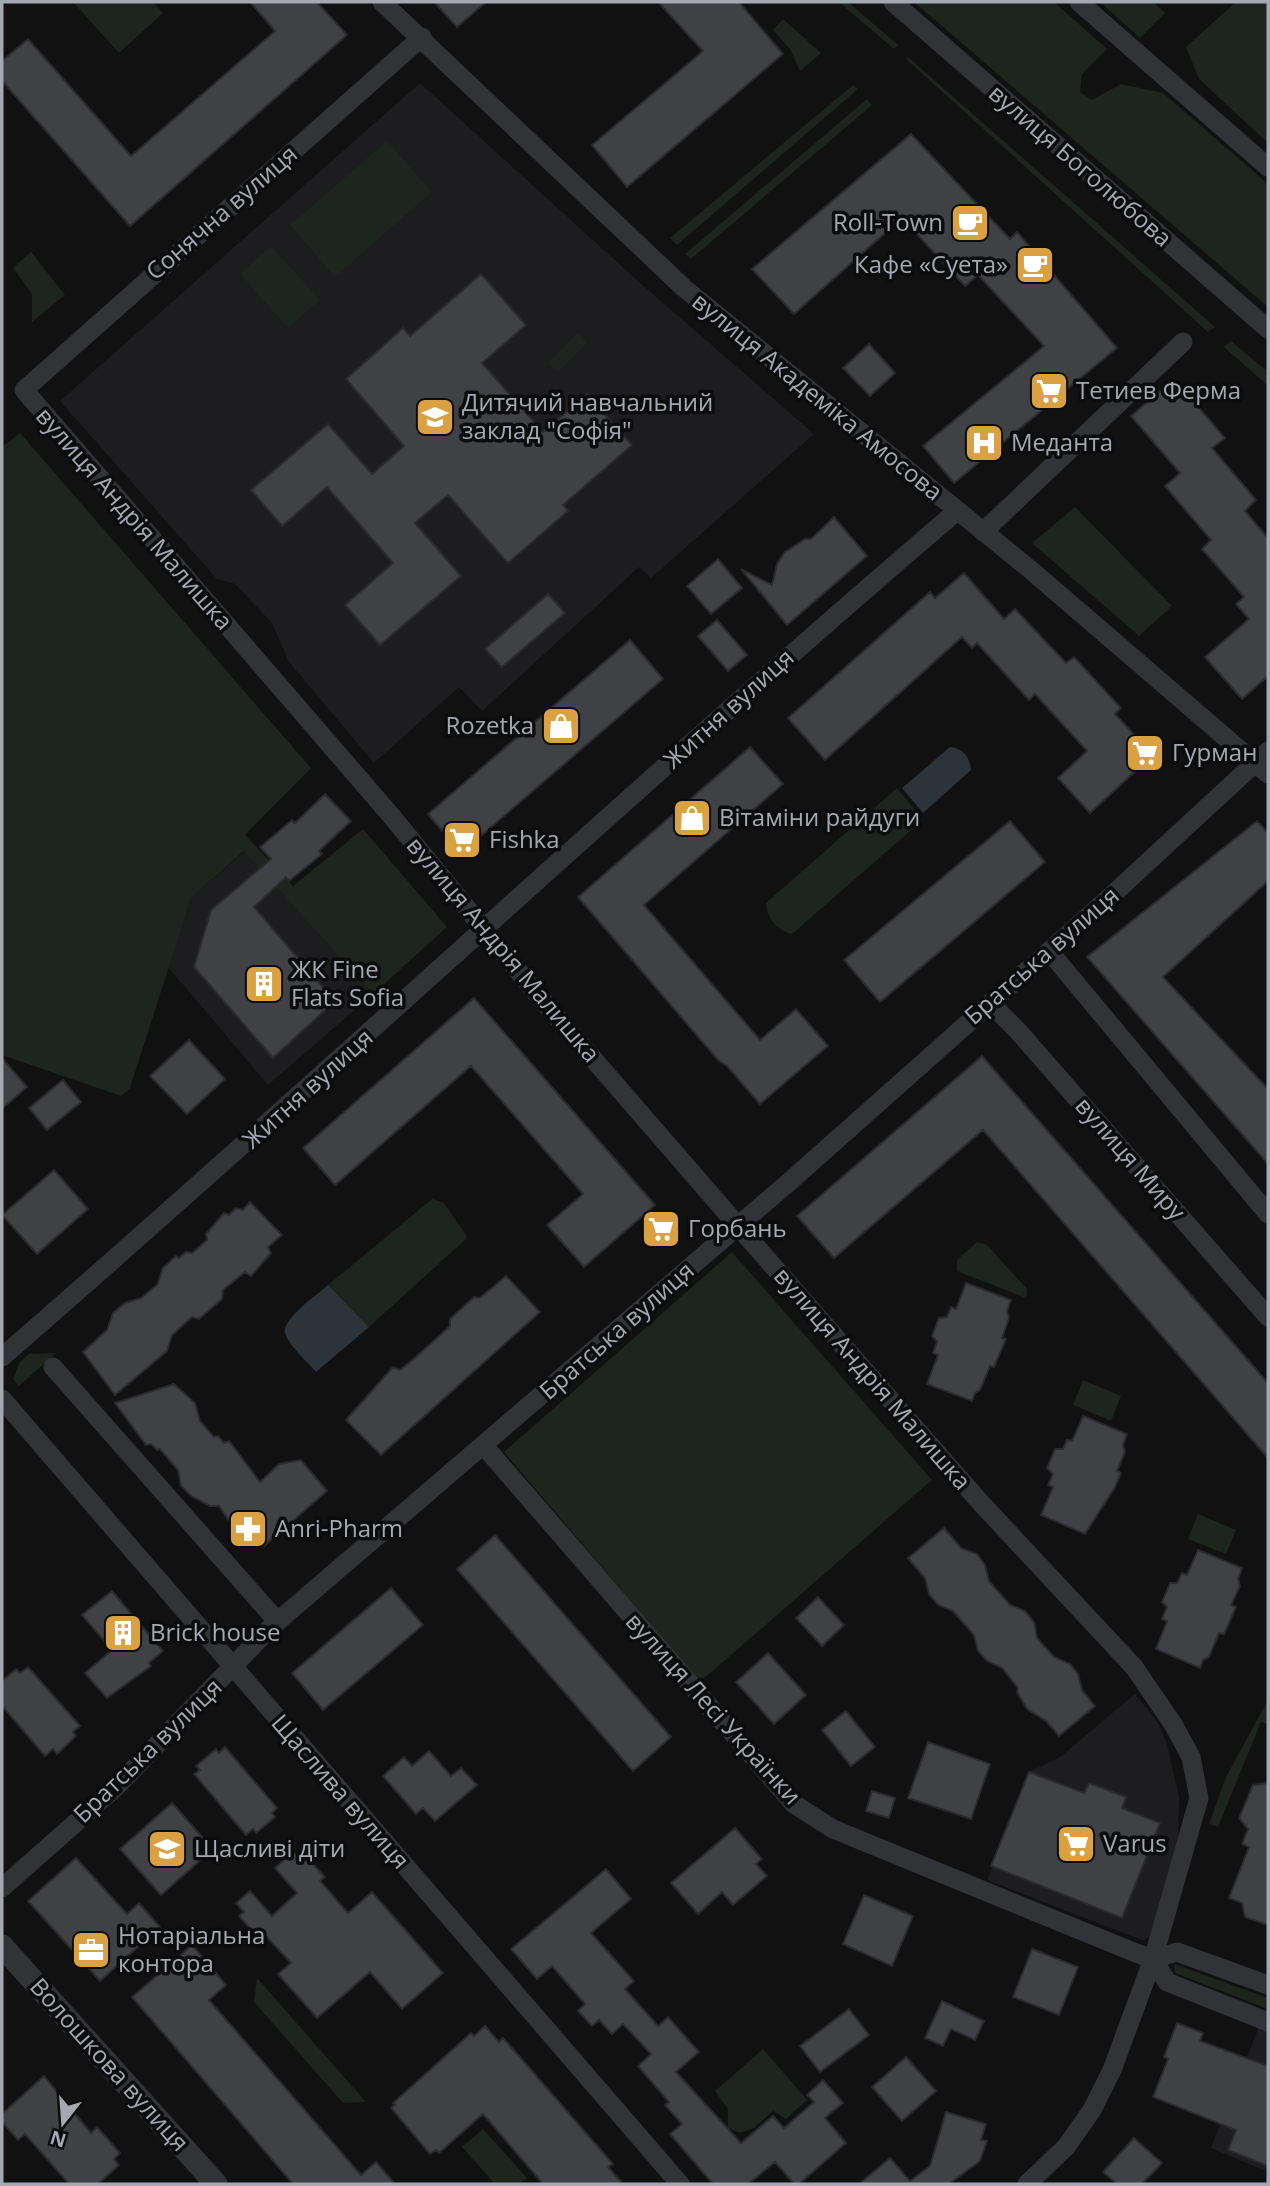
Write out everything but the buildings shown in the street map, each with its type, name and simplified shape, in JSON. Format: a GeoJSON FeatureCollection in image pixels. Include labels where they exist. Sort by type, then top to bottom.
{"type":"FeatureCollection","features":[{"type":"Feature","properties":{"kind":"street","name":"вулиця Академіка Амосова"},"geometry":{"type":"LineString","coordinates":[[382,2],[684,288],[1264,762]]}},
{"type":"Feature","properties":{"kind":"street","name":"вулиця Боголюбова"},"geometry":{"type":"LineString","coordinates":[[893,2],[1268,330]]}},
{"type":"Feature","properties":{"kind":"street"},"geometry":{"type":"LineString","coordinates":[[1079,2],[1268,167]]}},
{"type":"Feature","properties":{"kind":"street","name":"Сонячна вулиця"},"geometry":{"type":"LineString","coordinates":[[24,390],[422,37]]}},
{"type":"Feature","properties":{"kind":"street"},"geometry":{"type":"LineString","coordinates":[[983,532],[1183,342]]}},
{"type":"Feature","properties":{"kind":"street","name":"вулиця Андрія Малишка"},"geometry":{"type":"LineString","coordinates":[[24,390],[386,809],[485,930],[738,1226],[979,1502],[1102,1630],[1145,1681],[1173,1724],[1191,1757],[1199,1798],[1153,1959],[1112,2070],[1092,2110],[1066,2147],[1027,2184]]}},
{"type":"Feature","properties":{"kind":"street","name":"Житня вулиця"},"geometry":{"type":"LineString","coordinates":[[2,1357],[213,1174],[739,699],[957,511]]}},
{"type":"Feature","properties":{"kind":"street","name":"Братська вулиця"},"geometry":{"type":"LineString","coordinates":[[2,1888],[115,1788],[243,1653],[738,1226],[1264,762]]}},
{"type":"Feature","properties":{"kind":"street"},"geometry":{"type":"LineString","coordinates":[[1049,951],[1268,1214]]}},
{"type":"Feature","properties":{"kind":"street","name":"вулиця Миру"},"geometry":{"type":"LineString","coordinates":[[990,1003],[1018,1031],[1268,1317]]}},
{"type":"Feature","properties":{"kind":"street"},"geometry":{"type":"LineString","coordinates":[[54,1367],[278,1622]]}},
{"type":"Feature","properties":{"kind":"street","name":"Щаслива вулиця"},"geometry":{"type":"LineString","coordinates":[[2,1399],[680,2184]]}},
{"type":"Feature","properties":{"kind":"street","name":"вулиця Лесі Українки"},"geometry":{"type":"LineString","coordinates":[[484,1446],[794,1804],[834,1829],[1153,1959],[1167,1982],[1268,2022]]}},
{"type":"Feature","properties":{"kind":"street","name":"Волошкова вулиця"},"geometry":{"type":"LineString","coordinates":[[2,1945],[216,2184]]}},
{"type":"Feature","properties":{"kind":"street","name":"вулиця Лесі Українки"},"geometry":{"type":"LineString","coordinates":[[1153,1959],[1177,1952],[1268,1985]]}},
{"type":"Feature","properties":{"kind":"shaded area"},"geometry":{"type":"Polygon","coordinates":[[[73,2],[153,2],[163,13],[119,53],[73,2]]]}},
{"type":"Feature","properties":{"kind":"shaded area"},"geometry":{"type":"Polygon","coordinates":[[[839,2],[848,2],[898,45],[894,49],[839,2]]]}},
{"type":"Feature","properties":{"kind":"shaded area"},"geometry":{"type":"Polygon","coordinates":[[[914,2],[1054,2],[1107,49],[1082,74],[1080,92],[1092,100],[1121,84],[1163,93],[1268,184],[1268,307],[914,2]]]}},
{"type":"Feature","properties":{"kind":"shaded area"},"geometry":{"type":"Polygon","coordinates":[[[1100,2],[1153,2],[1165,13],[1140,38],[1100,2]]]}},
{"type":"Feature","properties":{"kind":"shaded area"},"geometry":{"type":"Polygon","coordinates":[[[1236,2],[1268,2],[1268,143],[1199,79],[1186,47],[1236,2]]]}},
{"type":"Feature","properties":{"kind":"shaded area"},"geometry":{"type":"Polygon","coordinates":[[[783,19],[821,53],[800,71],[790,49],[773,30],[783,19]]]}},
{"type":"Feature","properties":{"kind":"shaded area"},"geometry":{"type":"Polygon","coordinates":[[[908,57],[1215,327],[1208,332],[906,59],[908,57]]]}},
{"type":"Feature","properties":{"kind":"shaded area","name":"Дитячий навчальний заклад \"Софія\""},"geometry":{"type":"Polygon","coordinates":[[[420,83],[639,282],[814,434],[651,578],[639,567],[482,711],[459,687],[374,763],[289,662],[272,623],[235,584],[217,579],[60,401],[420,83]]]}},
{"type":"Feature","properties":{"kind":"shaded area"},"geometry":{"type":"Polygon","coordinates":[[[853,85],[858,89],[677,245],[670,238],[853,85]]]}},
{"type":"Feature","properties":{"kind":"shaded area"},"geometry":{"type":"Polygon","coordinates":[[[867,99],[872,105],[691,259],[685,254],[867,99]]]}},
{"type":"Feature","properties":{"kind":"shaded area"},"geometry":{"type":"Polygon","coordinates":[[[387,141],[432,192],[335,277],[290,225],[387,141]]]}},
{"type":"Feature","properties":{"kind":"shaded area"},"geometry":{"type":"Polygon","coordinates":[[[271,246],[320,300],[288,328],[240,274],[271,246]]]}},
{"type":"Feature","properties":{"kind":"shaded area"},"geometry":{"type":"Polygon","coordinates":[[[31,252],[65,295],[32,322],[32,294],[13,268],[31,252]]]}},
{"type":"Feature","properties":{"kind":"shaded area"},"geometry":{"type":"Polygon","coordinates":[[[577,333],[587,343],[558,372],[548,363],[577,333]]]}},
{"type":"Feature","properties":{"kind":"shaded area"},"geometry":{"type":"Polygon","coordinates":[[[1231,341],[1268,372],[1268,386],[1224,347],[1231,341]]]}},
{"type":"Feature","properties":{"kind":"shaded area"},"geometry":{"type":"Polygon","coordinates":[[[20,433],[311,768],[245,835],[293,886],[363,829],[447,927],[373,994],[244,851],[191,898],[130,1088],[121,1096],[2,1055],[2,447],[20,433]]]}},
{"type":"Feature","properties":{"kind":"shaded area"},"geometry":{"type":"Polygon","coordinates":[[[1075,507],[1172,606],[1139,636],[1032,543],[1075,507]]]}},
{"type":"Feature","properties":{"kind":"shaded area"},"geometry":{"type":"Polygon","coordinates":[[[950,747],[965,754],[971,770],[923,813],[902,788],[950,747]]]}},
{"type":"Feature","properties":{"kind":"shaded area"},"geometry":{"type":"Polygon","coordinates":[[[897,788],[923,820],[792,934],[777,927],[768,914],[766,903],[897,788]]]}},
{"type":"Feature","properties":{"kind":"shaded area"},"geometry":{"type":"Polygon","coordinates":[[[245,851],[373,994],[268,1085],[168,967],[191,898],[245,851]]]}},
{"type":"Feature","properties":{"kind":"shaded area"},"geometry":{"type":"Polygon","coordinates":[[[432,1199],[444,1203],[466,1239],[369,1327],[328,1285],[432,1199]]]}},
{"type":"Feature","properties":{"kind":"shaded area"},"geometry":{"type":"Polygon","coordinates":[[[977,1242],[987,1245],[1027,1289],[1026,1298],[957,1271],[957,1260],[977,1242]]]}},
{"type":"Feature","properties":{"kind":"shaded area"},"geometry":{"type":"Polygon","coordinates":[[[732,1252],[932,1480],[700,1682],[504,1452],[732,1252]]]}},
{"type":"Feature","properties":{"kind":"shaded area"},"geometry":{"type":"Polygon","coordinates":[[[328,1285],[369,1327],[316,1372],[290,1343],[285,1328],[294,1314],[328,1285]]]}},
{"type":"Feature","properties":{"kind":"shaded area"},"geometry":{"type":"Polygon","coordinates":[[[56,1353],[19,1386],[13,1379],[20,1362],[29,1354],[56,1353]]]}},
{"type":"Feature","properties":{"kind":"shaded area"},"geometry":{"type":"Polygon","coordinates":[[[1083,1380],[1121,1396],[1111,1421],[1073,1405],[1083,1380]]]}},
{"type":"Feature","properties":{"kind":"shaded area"},"geometry":{"type":"Polygon","coordinates":[[[1198,1514],[1236,1530],[1226,1554],[1188,1539],[1198,1514]]]}},
{"type":"Feature","properties":{"kind":"shaded area"},"geometry":{"type":"Polygon","coordinates":[[[1135,1694],[1158,1723],[1167,1744],[1179,1797],[1178,1837],[1150,1936],[1144,1941],[987,1880],[1029,1772],[1060,1757],[1135,1694]]]}},
{"type":"Feature","properties":{"kind":"shaded area"},"geometry":{"type":"Polygon","coordinates":[[[1268,1700],[1268,1724],[1261,1722],[1218,1827],[1209,1824],[1226,1777],[1268,1700]]]}},
{"type":"Feature","properties":{"kind":"shaded area"},"geometry":{"type":"Polygon","coordinates":[[[1174,1964],[1268,1998],[1268,2009],[1175,1973],[1174,1964]]]}},
{"type":"Feature","properties":{"kind":"shaded area"},"geometry":{"type":"Polygon","coordinates":[[[257,1978],[366,2102],[343,2103],[254,2002],[257,1978]]]}},
{"type":"Feature","properties":{"kind":"shaded area"},"geometry":{"type":"Polygon","coordinates":[[[1259,2027],[1268,2031],[1268,2172],[1211,2148],[1259,2027]]]}},
{"type":"Feature","properties":{"kind":"shaded area"},"geometry":{"type":"Polygon","coordinates":[[[763,2049],[807,2100],[786,2119],[773,2111],[754,2128],[740,2133],[728,2128],[728,2109],[715,2091],[763,2049]]]}},
{"type":"Feature","properties":{"kind":"shaded area"},"geometry":{"type":"Polygon","coordinates":[[[483,2129],[527,2178],[519,2184],[495,2184],[462,2147],[483,2129]]]}},
{"type":"Feature","properties":{"kind":"place","name":"Roll-Town"},"geometry":{"type":"Point","coordinates":[970,223]}},
{"type":"Feature","properties":{"kind":"place","name":"Кафе «Суета»"},"geometry":{"type":"Point","coordinates":[1035,265]}},
{"type":"Feature","properties":{"kind":"place","name":"Тетиев Ферма"},"geometry":{"type":"Point","coordinates":[1049,391]}},
{"type":"Feature","properties":{"kind":"place","name":"Дитячий навчальний заклад \"Софія\""},"geometry":{"type":"Point","coordinates":[435,417]}},
{"type":"Feature","properties":{"kind":"place","name":"Меданта"},"geometry":{"type":"Point","coordinates":[984,443]}},
{"type":"Feature","properties":{"kind":"place","name":"Rozetka"},"geometry":{"type":"Point","coordinates":[561,726]}},
{"type":"Feature","properties":{"kind":"place","name":"Гурман"},"geometry":{"type":"Point","coordinates":[1145,753]}},
{"type":"Feature","properties":{"kind":"place","name":"Вітаміни райдуги"},"geometry":{"type":"Point","coordinates":[692,818]}},
{"type":"Feature","properties":{"kind":"place","name":"Fishka"},"geometry":{"type":"Point","coordinates":[462,840]}},
{"type":"Feature","properties":{"kind":"place","name":"ЖК Fine Flats Sofia"},"geometry":{"type":"Point","coordinates":[264,984]}},
{"type":"Feature","properties":{"kind":"place","name":"Горбань"},"geometry":{"type":"Point","coordinates":[661,1229]}},
{"type":"Feature","properties":{"kind":"place","name":"Anri-Pharm"},"geometry":{"type":"Point","coordinates":[248,1529]}},
{"type":"Feature","properties":{"kind":"place","name":"Brick house"},"geometry":{"type":"Point","coordinates":[123,1633]}},
{"type":"Feature","properties":{"kind":"place","name":"Varus"},"geometry":{"type":"Point","coordinates":[1076,1844]}},
{"type":"Feature","properties":{"kind":"place","name":"Щасливі діти"},"geometry":{"type":"Point","coordinates":[167,1849]}},
{"type":"Feature","properties":{"kind":"place","name":"Нотаріальна контора"},"geometry":{"type":"Point","coordinates":[91,1950]}}]}
